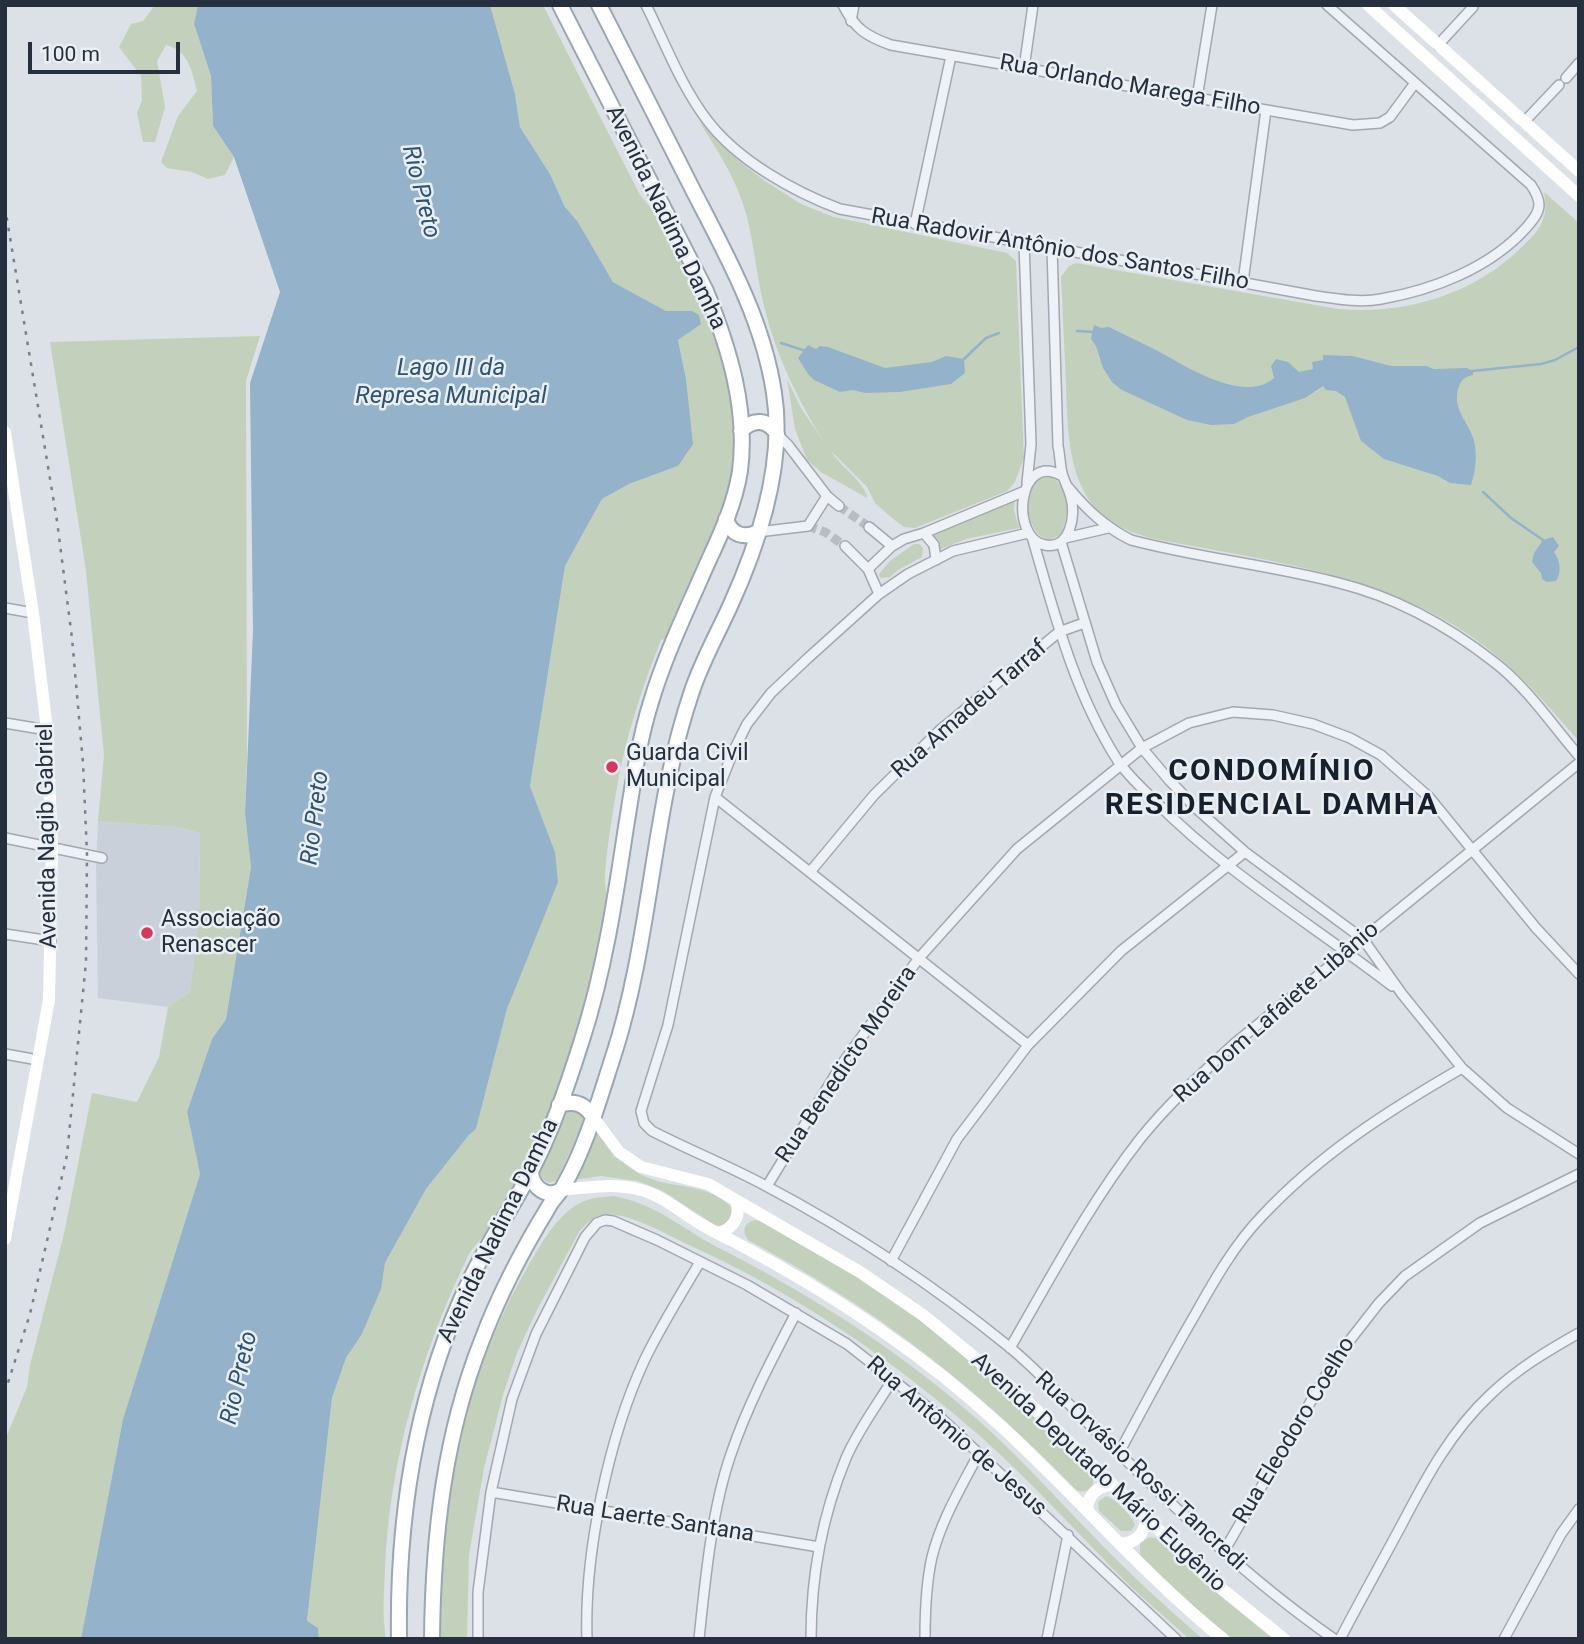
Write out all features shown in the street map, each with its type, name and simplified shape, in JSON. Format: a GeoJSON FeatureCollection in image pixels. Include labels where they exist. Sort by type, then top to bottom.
{"type":"FeatureCollection","features":[{"type":"Feature","properties":{"kind":"main road","name":"Avenida Nadima Damha"},"geometry":{"type":"LineString","coordinates":[[399,1639],[398,1583],[403,1514],[417,1432],[432,1376],[471,1278],[531,1172],[582,1042],[603,962],[637,761],[650,705],[726,519],[739,473],[741,431],[733,371],[706,291],[560,5]]}},
{"type":"Feature","properties":{"kind":"main road","name":"Avenida Nadima Damha"},"geometry":{"type":"LineString","coordinates":[[432,1639],[437,1524],[448,1455],[465,1387],[503,1291],[550,1203],[562,1190],[593,1117],[615,1052],[634,976],[675,747],[695,682],[733,600],[758,532],[770,485],[777,434],[772,379],[743,291],[599,5]]}},
{"type":"Feature","properties":{"kind":"main road"},"geometry":{"type":"LineString","coordinates":[[741,431],[750,423],[760,421],[772,427],[777,434]]}},
{"type":"Feature","properties":{"kind":"main road"},"geometry":{"type":"LineString","coordinates":[[726,519],[731,529],[740,535],[749,536],[758,532]]}},
{"type":"Feature","properties":{"kind":"main road"},"geometry":{"type":"LineString","coordinates":[[559,1105],[579,1104],[593,1117]]}},
{"type":"Feature","properties":{"kind":"main road"},"geometry":{"type":"LineString","coordinates":[[531,1172],[533,1182],[541,1191],[552,1194],[562,1190]]}},
{"type":"Feature","properties":{"kind":"street","name":"Rua Radovir Antônio dos Santos Filho"},"geometry":{"type":"LineString","coordinates":[[646,5],[694,101],[708,121],[733,146],[775,177],[822,202],[861,214],[1348,300],[1379,300],[1413,292],[1464,273],[1506,247],[1534,219],[1539,206],[1531,185],[1415,83]]}},
{"type":"Feature","properties":{"kind":"street","name":"Rua Orlando Marega Filho"},"geometry":{"type":"LineString","coordinates":[[843,5],[851,21],[869,36],[891,45],[1353,125],[1380,123],[1390,117],[1415,83]]}},
{"type":"Feature","properties":{"kind":"street"},"geometry":{"type":"LineString","coordinates":[[851,21],[854,5]]}},
{"type":"Feature","properties":{"kind":"street"},"geometry":{"type":"LineString","coordinates":[[1024,68],[1033,5]]}},
{"type":"Feature","properties":{"kind":"street"},"geometry":{"type":"LineString","coordinates":[[1197,98],[1212,5]]}},
{"type":"Feature","properties":{"kind":"street"},"geometry":{"type":"LineString","coordinates":[[1327,5],[1415,83]]}},
{"type":"Feature","properties":{"kind":"street"},"geometry":{"type":"LineString","coordinates":[[1368,5],[1579,196]]}},
{"type":"Feature","properties":{"kind":"street"},"geometry":{"type":"LineString","coordinates":[[1394,5],[1579,171]]}},
{"type":"Feature","properties":{"kind":"street"},"geometry":{"type":"LineString","coordinates":[[1438,44],[1473,7]]}},
{"type":"Feature","properties":{"kind":"street"},"geometry":{"type":"LineString","coordinates":[[915,224],[951,56]]}},
{"type":"Feature","properties":{"kind":"street"},"geometry":{"type":"LineString","coordinates":[[1524,122],[1579,63]]}},
{"type":"Feature","properties":{"kind":"street"},"geometry":{"type":"LineString","coordinates":[[1243,282],[1266,110]]}},
{"type":"Feature","properties":{"kind":"street"},"geometry":{"type":"LineString","coordinates":[[1024,243],[1031,444],[1023,507],[1059,632],[1092,714],[1120,764],[1178,824],[1227,865],[1402,994]]}},
{"type":"Feature","properties":{"kind":"street"},"geometry":{"type":"LineString","coordinates":[[1052,248],[1058,446],[1062,476],[1084,506],[1108,528],[1131,540],[1339,583],[1392,601],[1426,617],[1496,663],[1521,688],[1579,757]]}},
{"type":"Feature","properties":{"kind":"street","name":"Avenida Nagib Gabriel"},"geometry":{"type":"LineString","coordinates":[[5,432],[10,497],[33,613],[47,730],[52,847],[49,1000],[11,1189],[5,1239]]}},
{"type":"Feature","properties":{"kind":"street"},"geometry":{"type":"LineString","coordinates":[[777,434],[827,496],[839,506]]}},
{"type":"Feature","properties":{"kind":"street"},"geometry":{"type":"LineString","coordinates":[[868,569],[892,546],[904,539],[924,533],[1026,488],[1038,472],[1046,470],[1062,476]]}},
{"type":"Feature","properties":{"kind":"street"},"geometry":{"type":"LineString","coordinates":[[1068,487],[1073,514],[1063,540],[1084,623],[1116,705],[1142,748],[1198,810],[1245,852],[1363,939],[1402,994],[1462,1068],[1507,1108],[1579,1154]]}},
{"type":"Feature","properties":{"kind":"street"},"geometry":{"type":"LineString","coordinates":[[758,532],[807,526],[827,496]]}},
{"type":"Feature","properties":{"kind":"street"},"geometry":{"type":"LineString","coordinates":[[869,527],[892,546]]}},
{"type":"Feature","properties":{"kind":"street"},"geometry":{"type":"LineString","coordinates":[[1028,1045],[715,797],[747,723],[771,693],[879,593],[908,574],[953,551],[1031,536],[1044,545],[1056,545],[1063,540],[1108,528]]}},
{"type":"Feature","properties":{"kind":"street"},"geometry":{"type":"LineString","coordinates":[[924,533],[934,545],[936,560]]}},
{"type":"Feature","properties":{"kind":"street"},"geometry":{"type":"LineString","coordinates":[[845,546],[868,569],[879,593]]}},
{"type":"Feature","properties":{"kind":"street"},"geometry":{"type":"LineString","coordinates":[[5,608],[33,613]]}},
{"type":"Feature","properties":{"kind":"street","name":"Rua Amadeu Tarraf"},"geometry":{"type":"LineString","coordinates":[[810,872],[874,795],[939,731],[1059,632],[1084,623]]}},
{"type":"Feature","properties":{"kind":"street","name":"Rua Benedicto Moreira"},"geometry":{"type":"LineString","coordinates":[[767,1186],[842,1064],[919,958],[1017,849],[1120,764],[1142,748],[1189,723],[1233,712],[1273,715],[1313,724],[1350,738],[1381,755],[1429,797],[1536,928],[1579,974]]}},
{"type":"Feature","properties":{"kind":"street"},"geometry":{"type":"LineString","coordinates":[[5,723],[47,730]]}},
{"type":"Feature","properties":{"kind":"street","name":"Rua Dom Lafaiete Libânio"},"geometry":{"type":"LineString","coordinates":[[1010,1348],[1079,1228],[1147,1130],[1188,1085],[1234,1044],[1579,763]]}},
{"type":"Feature","properties":{"kind":"street","name":"Rua Orvásio Rossi Tancredi"},"geometry":{"type":"LineString","coordinates":[[715,797],[668,1025],[641,1111],[647,1127],[767,1186],[829,1221],[891,1261],[1010,1348],[1223,1553],[1299,1615],[1334,1639]]}},
{"type":"Feature","properties":{"kind":"street"},"geometry":{"type":"LineString","coordinates":[[5,838],[102,858]]}},
{"type":"Feature","properties":{"kind":"street"},"geometry":{"type":"LineString","coordinates":[[891,1261],[957,1139],[1028,1045],[1121,951],[1245,852]]}},
{"type":"Feature","properties":{"kind":"street"},"geometry":{"type":"LineString","coordinates":[[5,934],[51,941]]}},
{"type":"Feature","properties":{"kind":"street"},"geometry":{"type":"LineString","coordinates":[[5,1055],[38,1060]]}},
{"type":"Feature","properties":{"kind":"street"},"geometry":{"type":"LineString","coordinates":[[1119,1453],[1211,1286],[1260,1217],[1312,1167],[1346,1140],[1462,1068]]}},
{"type":"Feature","properties":{"kind":"street","name":"Avenida Deputado Mário Eugênio"},"geometry":{"type":"LineString","coordinates":[[593,1117],[619,1152],[641,1167],[708,1184],[860,1272],[923,1315],[1025,1399],[1207,1577],[1284,1639]]}},
{"type":"Feature","properties":{"kind":"street","name":"Rua Eleodoro Coelho"},"geometry":{"type":"LineString","coordinates":[[1223,1553],[1335,1358],[1379,1303],[1405,1276],[1480,1223],[1579,1174]]}},
{"type":"Feature","properties":{"kind":"street","name":"Avenida Deputado Mário Eugênio"},"geometry":{"type":"LineString","coordinates":[[562,1190],[606,1186],[641,1190],[657,1196],[844,1304],[904,1346],[1001,1426],[1182,1606],[1223,1639]]}},
{"type":"Feature","properties":{"kind":"street"},"geometry":{"type":"LineString","coordinates":[[718,1233],[728,1229],[736,1221],[736,1200]]}},
{"type":"Feature","properties":{"kind":"street"},"geometry":{"type":"LineString","coordinates":[[740,1245],[738,1233],[742,1223],[759,1212]]}},
{"type":"Feature","properties":{"kind":"street","name":"Rua Antômio de Jesus"},"geometry":{"type":"LineString","coordinates":[[491,1493],[512,1399],[536,1334],[585,1237],[597,1223],[613,1221],[700,1262],[796,1313],[847,1344],[939,1416],[1068,1535],[1163,1634],[1176,1639]]}},
{"type":"Feature","properties":{"kind":"street"},"geometry":{"type":"LineString","coordinates":[[587,1639],[590,1569],[600,1510],[621,1421],[641,1370],[700,1262]]}},
{"type":"Feature","properties":{"kind":"street"},"geometry":{"type":"LineString","coordinates":[[699,1639],[713,1529],[730,1456],[757,1388],[796,1313]]}},
{"type":"Feature","properties":{"kind":"street"},"geometry":{"type":"LineString","coordinates":[[1340,1639],[1426,1479],[1455,1434],[1490,1394],[1512,1376],[1534,1359],[1579,1333]]}},
{"type":"Feature","properties":{"kind":"street"},"geometry":{"type":"LineString","coordinates":[[811,1639],[813,1582],[827,1512],[846,1458],[860,1430],[893,1379]]}},
{"type":"Feature","properties":{"kind":"street"},"geometry":{"type":"LineString","coordinates":[[925,1639],[925,1611],[932,1558],[949,1511],[979,1453]]}},
{"type":"Feature","properties":{"kind":"street"},"geometry":{"type":"LineString","coordinates":[[1087,1510],[1088,1500],[1094,1491],[1102,1486],[1112,1485]]}},
{"type":"Feature","properties":{"kind":"street"},"geometry":{"type":"LineString","coordinates":[[478,1639],[478,1592],[491,1493]]}},
{"type":"Feature","properties":{"kind":"street","name":"Rua Laerte Santana"},"geometry":{"type":"LineString","coordinates":[[491,1493],[819,1546]]}},
{"type":"Feature","properties":{"kind":"street"},"geometry":{"type":"LineString","coordinates":[[1504,1639],[1561,1534],[1579,1508]]}},
{"type":"Feature","properties":{"kind":"street"},"geometry":{"type":"LineString","coordinates":[[1120,1544],[1131,1543],[1139,1537],[1145,1528],[1145,1517]]}},
{"type":"Feature","properties":{"kind":"street"},"geometry":{"type":"LineString","coordinates":[[1047,1639],[1068,1535]]}},
{"type":"Feature","properties":{"kind":"shaded area","name":"Associação Renascer"},"geometry":{"type":"Polygon","coordinates":[[[98,821],[177,827],[200,833],[199,913],[190,992],[168,1007],[98,998],[98,821]]]}},
{"type":"Feature","properties":{"kind":"green space"},"geometry":{"type":"Polygon","coordinates":[[[155,5],[198,5],[194,24],[211,76],[213,126],[234,157],[225,175],[208,179],[192,172],[167,168],[161,162],[178,116],[197,91],[185,57],[166,45],[157,61],[165,107],[155,142],[143,142],[137,113],[142,100],[141,76],[119,47],[131,24],[143,21],[155,5]]]}},
{"type":"Feature","properties":{"kind":"green space"},"geometry":{"type":"Polygon","coordinates":[[[490,5],[543,5],[640,195],[659,217],[708,315],[728,379],[735,450],[729,493],[711,543],[704,550],[688,586],[687,600],[669,638],[661,640],[631,727],[618,781],[609,840],[605,879],[607,907],[602,940],[570,1060],[542,1132],[519,1178],[491,1227],[468,1256],[451,1293],[410,1409],[393,1489],[388,1529],[384,1604],[386,1639],[319,1639],[318,1628],[307,1622],[332,1398],[346,1358],[362,1334],[380,1290],[385,1263],[426,1189],[476,1129],[507,1009],[522,969],[555,852],[530,786],[565,566],[602,499],[629,484],[678,466],[692,444],[686,379],[678,340],[689,332],[691,311],[666,311],[613,282],[578,222],[565,207],[550,174],[520,127],[515,94],[490,5]]]}},
{"type":"Feature","properties":{"kind":"green space"},"geometry":{"type":"Polygon","coordinates":[[[699,121],[739,161],[801,204],[834,217],[1007,253],[1016,261],[1024,458],[1015,482],[1007,491],[915,528],[904,527],[875,503],[867,487],[831,451],[862,486],[867,498],[821,472],[807,460],[795,429],[787,379],[801,408],[824,442],[796,393],[775,342],[738,190],[699,121]]]}},
{"type":"Feature","properties":{"kind":"green space"},"geometry":{"type":"Polygon","coordinates":[[[1544,192],[1579,223],[1579,741],[1502,660],[1464,631],[1423,608],[1380,590],[1335,576],[1150,538],[1106,518],[1081,486],[1074,467],[1068,426],[1061,277],[1069,266],[1076,263],[1338,309],[1388,309],[1412,305],[1459,290],[1502,264],[1528,241],[1542,223],[1545,210],[1544,192]]]}},
{"type":"Feature","properties":{"kind":"green space"},"geometry":{"type":"Polygon","coordinates":[[[260,336],[246,381],[245,814],[251,867],[226,1019],[212,1039],[187,1112],[200,1174],[123,1419],[81,1639],[5,1639],[5,1440],[27,1387],[30,1365],[64,1234],[92,1093],[137,1102],[159,1057],[168,1007],[190,992],[199,913],[200,833],[177,827],[98,821],[104,755],[86,571],[50,342],[260,336]]]}},
{"type":"Feature","properties":{"kind":"green space"},"geometry":{"type":"Polygon","coordinates":[[[1051,477],[1063,488],[1067,511],[1061,534],[1050,540],[1042,537],[1036,530],[1028,511],[1028,501],[1034,483],[1040,478],[1051,477]]]}},
{"type":"Feature","properties":{"kind":"green space"},"geometry":{"type":"Polygon","coordinates":[[[1015,499],[1014,510],[1019,528],[966,539],[938,550],[932,536],[1015,499]]]}},
{"type":"Feature","properties":{"kind":"green space"},"geometry":{"type":"Polygon","coordinates":[[[914,544],[923,548],[922,557],[890,577],[880,578],[879,574],[890,561],[914,544]]]}},
{"type":"Feature","properties":{"kind":"green space"},"geometry":{"type":"Polygon","coordinates":[[[567,1112],[580,1112],[585,1120],[557,1180],[547,1182],[540,1173],[567,1112]]]}},
{"type":"Feature","properties":{"kind":"green space"},"geometry":{"type":"Polygon","coordinates":[[[595,1128],[630,1168],[657,1181],[713,1194],[732,1208],[734,1218],[722,1226],[715,1225],[663,1191],[638,1181],[601,1176],[573,1180],[595,1128]]]}},
{"type":"Feature","properties":{"kind":"green space"},"geometry":{"type":"Polygon","coordinates":[[[613,1196],[655,1210],[786,1284],[853,1325],[917,1370],[994,1434],[1123,1566],[1203,1639],[1189,1639],[1130,1586],[1000,1454],[947,1408],[877,1354],[804,1306],[728,1264],[647,1225],[624,1217],[604,1215],[587,1223],[579,1232],[517,1353],[484,1468],[469,1555],[467,1639],[441,1639],[441,1592],[449,1498],[469,1406],[484,1361],[523,1275],[549,1232],[566,1212],[576,1205],[590,1199],[613,1196]]]}},
{"type":"Feature","properties":{"kind":"green space"},"geometry":{"type":"Polygon","coordinates":[[[754,1220],[858,1277],[951,1344],[1009,1394],[1091,1473],[1091,1488],[1085,1491],[1076,1490],[962,1383],[881,1322],[839,1293],[748,1240],[745,1228],[754,1220]]]}},
{"type":"Feature","properties":{"kind":"green space"},"geometry":{"type":"Polygon","coordinates":[[[1106,1496],[1119,1504],[1130,1517],[1135,1525],[1131,1531],[1121,1531],[1099,1511],[1098,1502],[1106,1496]]]}},
{"type":"Feature","properties":{"kind":"green space"},"geometry":{"type":"Polygon","coordinates":[[[1150,1537],[1158,1539],[1205,1583],[1273,1639],[1232,1639],[1186,1600],[1140,1555],[1140,1543],[1150,1537]]]}},
{"type":"Feature","properties":{"kind":"water","name":"Lago III da Represa Municipal"},"geometry":{"type":"Polygon","coordinates":[[[198,5],[490,5],[515,94],[520,127],[550,174],[565,207],[578,222],[613,282],[666,311],[692,311],[699,315],[701,324],[678,340],[686,379],[693,444],[678,466],[629,484],[602,499],[565,566],[530,786],[555,852],[558,882],[507,1009],[476,1129],[426,1189],[385,1263],[381,1289],[362,1334],[346,1358],[332,1398],[307,1621],[318,1628],[319,1639],[81,1639],[123,1419],[200,1174],[187,1112],[212,1039],[226,1019],[251,867],[245,814],[253,631],[250,383],[280,292],[234,157],[213,126],[211,76],[194,24],[198,5]]]}},
{"type":"Feature","properties":{"kind":"water"},"geometry":{"type":"Polygon","coordinates":[[[1094,325],[1109,327],[1216,380],[1247,387],[1262,385],[1274,378],[1271,366],[1276,359],[1288,362],[1299,372],[1313,369],[1312,362],[1323,360],[1323,355],[1353,356],[1391,366],[1467,368],[1473,371],[1473,375],[1462,381],[1457,397],[1460,412],[1475,446],[1471,485],[1450,483],[1438,476],[1384,459],[1361,441],[1345,397],[1336,391],[1326,390],[1323,386],[1305,398],[1234,424],[1211,425],[1187,420],[1122,390],[1112,382],[1091,339],[1094,325]]]}},
{"type":"Feature","properties":{"kind":"water"},"geometry":{"type":"Polygon","coordinates":[[[808,345],[816,349],[820,346],[828,347],[885,368],[932,362],[946,356],[964,359],[965,373],[951,384],[900,392],[840,392],[814,380],[808,374],[798,358],[808,345]]]}},
{"type":"Feature","properties":{"kind":"water"},"geometry":{"type":"Polygon","coordinates":[[[1553,537],[1559,546],[1554,552],[1560,570],[1556,581],[1547,582],[1542,579],[1541,573],[1532,562],[1534,553],[1543,540],[1553,537]]]}},
{"type":"Feature","properties":{"kind":"waterway"},"geometry":{"type":"LineString","coordinates":[[1077,331],[1095,332]]}},
{"type":"Feature","properties":{"kind":"waterway"},"geometry":{"type":"LineString","coordinates":[[963,360],[986,338],[999,333]]}},
{"type":"Feature","properties":{"kind":"waterway"},"geometry":{"type":"LineString","coordinates":[[781,343],[806,351]]}},
{"type":"Feature","properties":{"kind":"waterway"},"geometry":{"type":"LineString","coordinates":[[1472,371],[1541,364],[1579,347]]}},
{"type":"Feature","properties":{"kind":"waterway"},"geometry":{"type":"LineString","coordinates":[[1483,492],[1511,518],[1543,540],[1543,544]]}},
{"type":"Feature","properties":{"kind":"tunnel"},"geometry":{"type":"LineString","coordinates":[[839,506],[869,527]]}},
{"type":"Feature","properties":{"kind":"tunnel"},"geometry":{"type":"LineString","coordinates":[[808,526],[825,532],[845,546]]}},
{"type":"Feature","properties":{"kind":"railway"},"geometry":{"type":"LineString","coordinates":[[5,207],[57,521],[72,638],[83,763],[87,854],[86,962],[67,1155],[30,1314],[5,1392]]}},
{"type":"Feature","properties":{"kind":"place","name":"Guarda Civil Municipal"},"geometry":{"type":"Point","coordinates":[612,767]}},
{"type":"Feature","properties":{"kind":"place","name":"Associação Renascer"},"geometry":{"type":"Point","coordinates":[147,933]}},
{"type":"Feature","properties":{"kind":"district","name":"CONDOMÍNIO RESIDENCIAL DAMHA"},"geometry":{"type":"Point","coordinates":[1272,789]}},
{"type":"Feature","properties":{"kind":"water label","name":"Rio Preto"},"geometry":{"type":"Point","coordinates":[420,192]}},
{"type":"Feature","properties":{"kind":"water label","name":"Rio Preto"},"geometry":{"type":"Point","coordinates":[316,818]}},
{"type":"Feature","properties":{"kind":"water label","name":"Rio Preto"},"geometry":{"type":"Point","coordinates":[240,1378]}}]}
